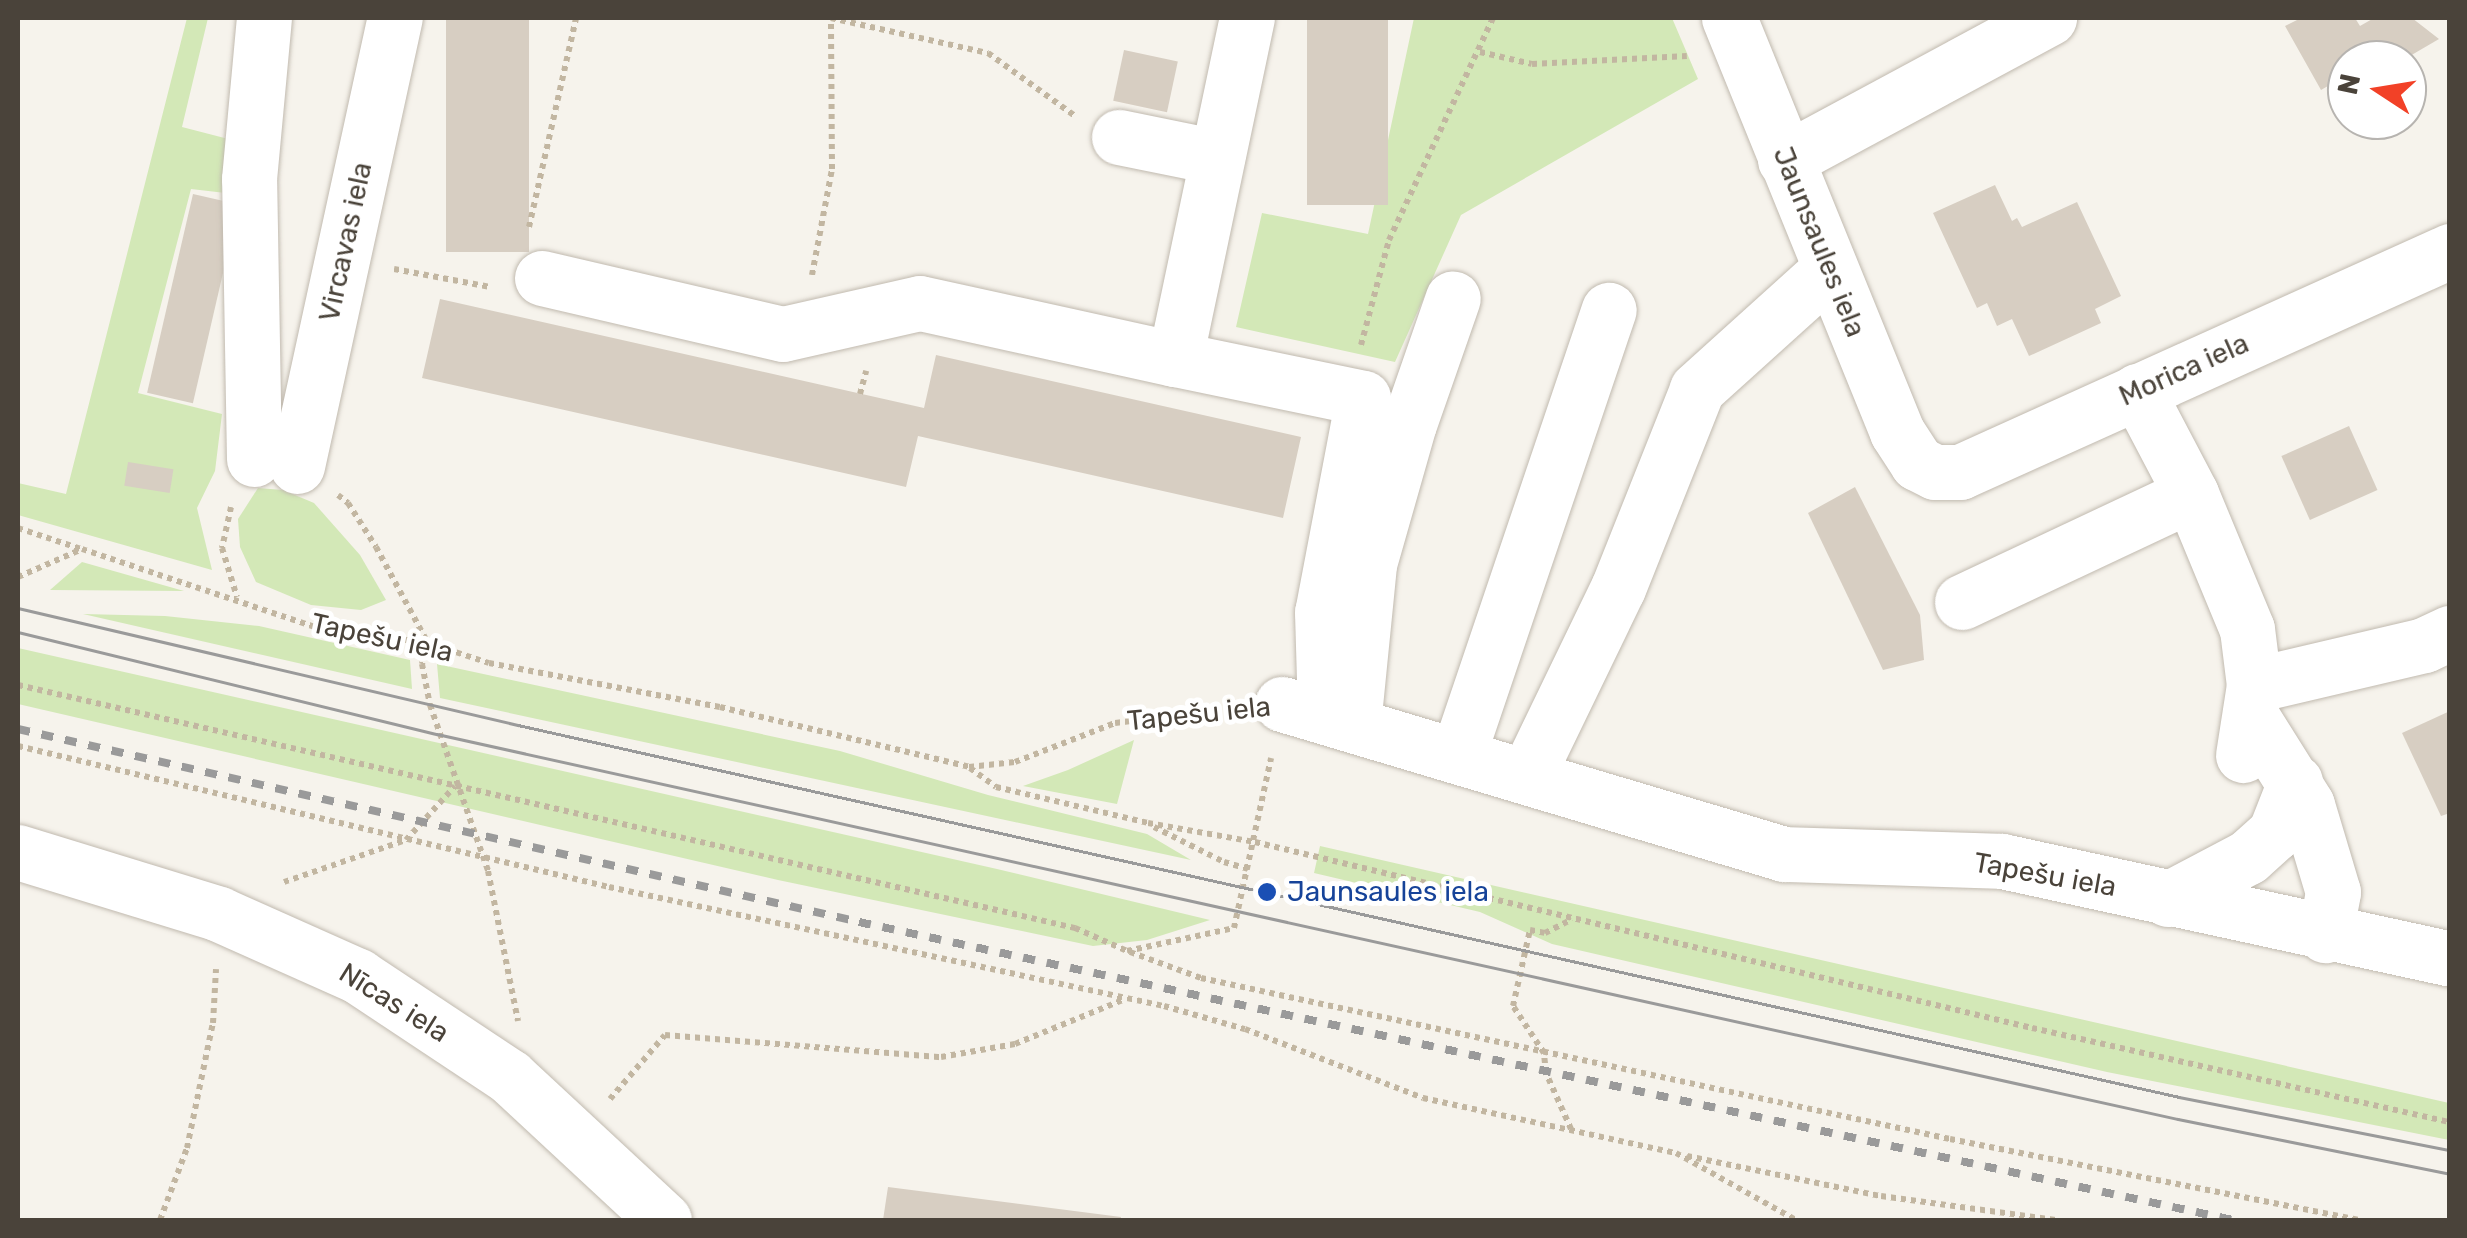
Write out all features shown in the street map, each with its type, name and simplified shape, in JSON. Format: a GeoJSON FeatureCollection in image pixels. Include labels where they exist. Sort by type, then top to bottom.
{"type":"FeatureCollection","features":[{"type":"Feature","properties":{"kind":"street"},"geometry":{"type":"LineString","coordinates":[[264,18],[249,180],[276,462]]}},
{"type":"Feature","properties":{"kind":"street","name":"Vircavas iela"},"geometry":{"type":"LineString","coordinates":[[276,462],[342,258],[395,18]]}},
{"type":"Feature","properties":{"kind":"street"},"geometry":{"type":"LineString","coordinates":[[1176,359],[1247,18]]}},
{"type":"Feature","properties":{"kind":"street"},"geometry":{"type":"LineString","coordinates":[[1786,160],[2049,18]]}},
{"type":"Feature","properties":{"kind":"street","name":"Jaunsaules iela"},"geometry":{"type":"LineString","coordinates":[[1712,37],[1786,160],[1897,432],[1917,463]]}},
{"type":"Feature","properties":{"kind":"street"},"geometry":{"type":"LineString","coordinates":[[1119,137],[1217,158]]}},
{"type":"Feature","properties":{"kind":"street","name":"Morica iela"},"geometry":{"type":"LineString","coordinates":[[1917,463],[1935,472],[1960,472],[2450,251]]}},
{"type":"Feature","properties":{"kind":"street"},"geometry":{"type":"LineString","coordinates":[[1526,776],[1618,588],[1697,389],[1830,268]]}},
{"type":"Feature","properties":{"kind":"street"},"geometry":{"type":"LineString","coordinates":[[520,269],[783,334],[920,302],[1363,398],[1322,612],[1320,714]]}},
{"type":"Feature","properties":{"kind":"street"},"geometry":{"type":"LineString","coordinates":[[1320,714],[1453,298]]}},
{"type":"Feature","properties":{"kind":"street"},"geometry":{"type":"LineString","coordinates":[[1458,755],[1609,310]]}},
{"type":"Feature","properties":{"kind":"street"},"geometry":{"type":"LineString","coordinates":[[2136,391],[2191,494],[2247,629],[2249,718],[2307,805],[2333,892],[2325,935]]}},
{"type":"Feature","properties":{"kind":"street"},"geometry":{"type":"LineString","coordinates":[[1962,602],[2191,494]]}},
{"type":"Feature","properties":{"kind":"street"},"geometry":{"type":"LineString","coordinates":[[2249,718],[2450,633]]}},
{"type":"Feature","properties":{"kind":"street","name":"Tapešu iela"},"geometry":{"type":"LineString","coordinates":[[1320,714],[1784,854],[2002,861],[2325,935],[2450,959]]}},
{"type":"Feature","properties":{"kind":"street"},"geometry":{"type":"LineString","coordinates":[[2168,899],[2248,857],[2275,833],[2295,782]]}},
{"type":"Feature","properties":{"kind":"street","name":"Nīcas iela"},"geometry":{"type":"LineString","coordinates":[[18,852],[219,914],[358,976],[510,1077],[664,1220]]}},
{"type":"Feature","properties":{"kind":"path"},"geometry":{"type":"LineString","coordinates":[[342,258],[520,269],[576,18]]}},
{"type":"Feature","properties":{"kind":"path"},"geometry":{"type":"LineString","coordinates":[[802,330],[832,170],[831,18],[988,53],[1098,134],[1119,137]]}},
{"type":"Feature","properties":{"kind":"path"},"geometry":{"type":"LineString","coordinates":[[1348,395],[1389,240],[1494,18]]}},
{"type":"Feature","properties":{"kind":"path"},"geometry":{"type":"LineString","coordinates":[[1480,52],[1532,64],[1712,37]]}},
{"type":"Feature","properties":{"kind":"path"},"geometry":{"type":"LineString","coordinates":[[860,394],[866,370]]}},
{"type":"Feature","properties":{"kind":"path"},"geometry":{"type":"LineString","coordinates":[[237,598],[222,548],[234,496],[276,462],[348,503],[428,643],[422,664],[430,705],[483,857],[518,1013],[510,1077]]}},
{"type":"Feature","properties":{"kind":"path","name":"Tapešu iela"},"geometry":{"type":"LineString","coordinates":[[18,528],[315,627],[428,643],[489,663],[720,707],[969,767],[1015,762],[1115,723],[1320,714]]}},
{"type":"Feature","properties":{"kind":"path"},"geometry":{"type":"LineString","coordinates":[[18,577],[82,550]]}},
{"type":"Feature","properties":{"kind":"path"},"geometry":{"type":"LineString","coordinates":[[18,685],[1076,928],[1200,978],[2358,1220]]}},
{"type":"Feature","properties":{"kind":"path"},"geometry":{"type":"LineString","coordinates":[[1127,950],[1234,928],[1255,842],[1320,714]]}},
{"type":"Feature","properties":{"kind":"path"},"geometry":{"type":"LineString","coordinates":[[18,746],[406,840],[1245,1029],[1423,1098],[1882,1196],[2058,1220]]}},
{"type":"Feature","properties":{"kind":"path"},"geometry":{"type":"LineString","coordinates":[[969,767],[996,787],[1148,823],[1255,842],[2450,1122]]}},
{"type":"Feature","properties":{"kind":"path"},"geometry":{"type":"LineString","coordinates":[[160,1220],[187,1148],[214,1022],[219,914],[254,892],[406,840],[456,785]]}},
{"type":"Feature","properties":{"kind":"path"},"geometry":{"type":"LineString","coordinates":[[1148,823],[1224,862],[1248,869]]}},
{"type":"Feature","properties":{"kind":"path"},"geometry":{"type":"LineString","coordinates":[[1571,1130],[1546,1073],[1544,1052],[1513,1006],[1530,930],[1545,933],[1574,918]]}},
{"type":"Feature","properties":{"kind":"path"},"geometry":{"type":"LineString","coordinates":[[576,1137],[666,1035],[871,1055],[941,1057],[1015,1044],[1124,999]]}},
{"type":"Feature","properties":{"kind":"path"},"geometry":{"type":"LineString","coordinates":[[1676,1154],[1796,1220]]}},
{"type":"Feature","properties":{"kind":"green space"},"geometry":{"type":"Polygon","coordinates":[[[187,18],[208,18],[182,127],[240,142],[234,194],[191,189],[138,393],[222,414],[215,471],[197,508],[212,570],[18,515],[18,483],[66,494],[187,18]]]}},
{"type":"Feature","properties":{"kind":"green space"},"geometry":{"type":"Polygon","coordinates":[[[1414,18],[1672,18],[1698,79],[1461,215],[1395,362],[1236,327],[1262,213],[1368,234],[1414,18]]]}},
{"type":"Feature","properties":{"kind":"green space"},"geometry":{"type":"Polygon","coordinates":[[[258,488],[283,490],[314,503],[360,555],[386,600],[361,610],[311,605],[256,582],[240,547],[238,519],[258,488]]]}},
{"type":"Feature","properties":{"kind":"green space"},"geometry":{"type":"Polygon","coordinates":[[[82,562],[184,591],[50,590],[82,562]]]}},
{"type":"Feature","properties":{"kind":"green space"},"geometry":{"type":"Polygon","coordinates":[[[83,614],[165,616],[259,626],[410,660],[412,689],[83,614]]]}},
{"type":"Feature","properties":{"kind":"green space"},"geometry":{"type":"Polygon","coordinates":[[[18,648],[1210,920],[1147,940],[1093,946],[778,880],[18,704],[18,648]]]}},
{"type":"Feature","properties":{"kind":"green space"},"geometry":{"type":"Polygon","coordinates":[[[437,664],[840,751],[988,795],[1147,834],[1191,860],[440,698],[437,664]]]}},
{"type":"Feature","properties":{"kind":"green space"},"geometry":{"type":"Polygon","coordinates":[[[1134,740],[1117,804],[1023,786],[1068,770],[1134,740]]]}},
{"type":"Feature","properties":{"kind":"green space"},"geometry":{"type":"Polygon","coordinates":[[[1320,846],[2449,1103],[2449,1140],[2107,1072],[1552,944],[1480,912],[1314,873],[1320,846]]]}},
{"type":"Feature","properties":{"kind":"building"},"geometry":{"type":"Polygon","coordinates":[[[446,18],[529,18],[529,252],[446,252],[446,18]]]}},
{"type":"Feature","properties":{"kind":"building"},"geometry":{"type":"Polygon","coordinates":[[[1307,18],[1388,18],[1388,205],[1307,205],[1307,18]]]}},
{"type":"Feature","properties":{"kind":"building"},"geometry":{"type":"Polygon","coordinates":[[[2301,18],[2355,18],[2360,26],[2374,18],[2412,18],[2439,39],[2427,46],[2427,40],[2327,40],[2327,87],[2321,90],[2285,26],[2301,18]]]}},
{"type":"Feature","properties":{"kind":"building"},"geometry":{"type":"Polygon","coordinates":[[[1124,50],[1178,61],[1167,112],[1113,101],[1124,50]]]}},
{"type":"Feature","properties":{"kind":"building"},"geometry":{"type":"Polygon","coordinates":[[[1995,185],[2012,221],[2017,218],[2022,227],[2077,202],[2121,296],[2095,309],[2101,323],[2029,356],[2012,319],[1997,326],[1987,303],[1977,308],[1933,213],[1995,185]]]}},
{"type":"Feature","properties":{"kind":"building"},"geometry":{"type":"Polygon","coordinates":[[[193,194],[239,205],[193,403],[147,393],[193,194]]]}},
{"type":"Feature","properties":{"kind":"building"},"geometry":{"type":"Polygon","coordinates":[[[440,299],[924,408],[936,355],[1301,437],[1283,518],[918,436],[906,487],[422,378],[440,299]]]}},
{"type":"Feature","properties":{"kind":"building"},"geometry":{"type":"Polygon","coordinates":[[[2349,426],[2377,490],[2310,520],[2281,456],[2349,426]]]}},
{"type":"Feature","properties":{"kind":"building"},"geometry":{"type":"Polygon","coordinates":[[[128,462],[173,469],[170,493],[124,486],[128,462]]]}},
{"type":"Feature","properties":{"kind":"building"},"geometry":{"type":"Polygon","coordinates":[[[1855,487],[1920,615],[1924,660],[1883,670],[1808,513],[1855,487]]]}},
{"type":"Feature","properties":{"kind":"building"},"geometry":{"type":"Polygon","coordinates":[[[2450,711],[2450,813],[2441,816],[2402,733],[2450,711]]]}},
{"type":"Feature","properties":{"kind":"building"},"geometry":{"type":"Polygon","coordinates":[[[888,1187],[1121,1217],[883,1220],[888,1187]]]}},
{"type":"Feature","properties":{"kind":"tram line"},"geometry":{"type":"LineString","coordinates":[[18,608],[518,725],[2179,1097],[2450,1150]]}},
{"type":"Feature","properties":{"kind":"tram line"},"geometry":{"type":"LineString","coordinates":[[18,632],[437,734],[2178,1119],[2450,1174]]}},
{"type":"Feature","properties":{"kind":"railway"},"geometry":{"type":"LineString","coordinates":[[18,729],[859,922],[2233,1220]]}},
{"type":"Feature","properties":{"kind":"place","name":"Jaunsaules iela"},"geometry":{"type":"Point","coordinates":[1267,892]}}]}
